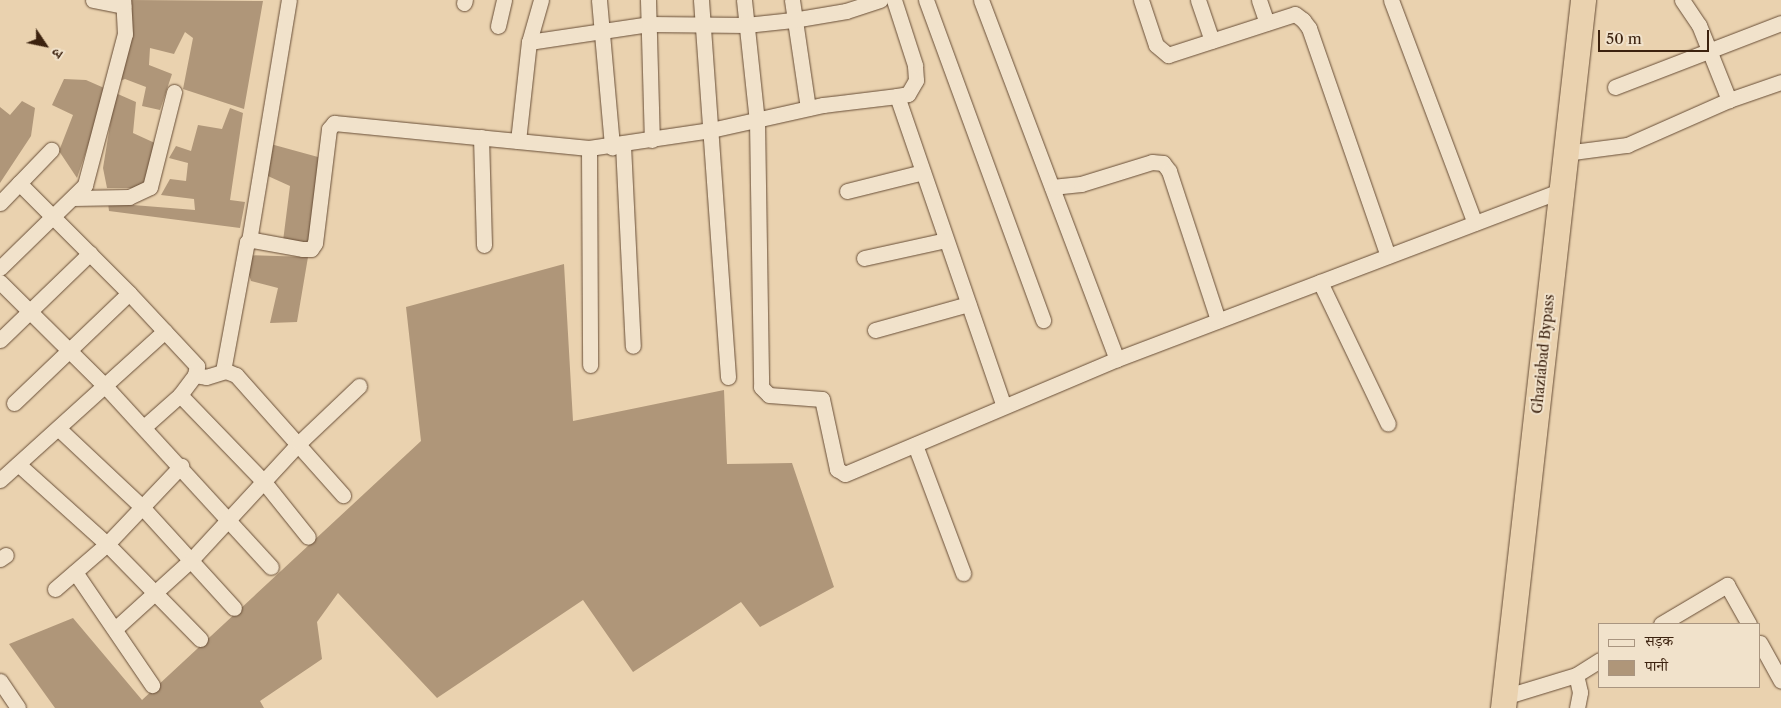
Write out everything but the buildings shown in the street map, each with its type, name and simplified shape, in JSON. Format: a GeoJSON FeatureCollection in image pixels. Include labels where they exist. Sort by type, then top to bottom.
{"type":"FeatureCollection","features":[{"type":"Feature","properties":{"kind":"highway","name":"Ghaziabad Bypass"},"geometry":{"type":"LineString","coordinates":[[1503,703],[1583,0]]}},
{"type":"Feature","properties":{"kind":"street"},"geometry":{"type":"LineString","coordinates":[[0,268],[52,216],[73,198],[89,174],[125,34],[123,3],[93,0]]}},
{"type":"Feature","properties":{"kind":"street"},"geometry":{"type":"LineString","coordinates":[[223,371],[249,241],[289,0]]}},
{"type":"Feature","properties":{"kind":"street"},"geometry":{"type":"LineString","coordinates":[[498,26],[504,0]]}},
{"type":"Feature","properties":{"kind":"street"},"geometry":{"type":"LineString","coordinates":[[518,141],[529,42],[540,0]]}},
{"type":"Feature","properties":{"kind":"street"},"geometry":{"type":"LineString","coordinates":[[599,0],[601,32],[617,146],[633,346]]}},
{"type":"Feature","properties":{"kind":"street"},"geometry":{"type":"LineString","coordinates":[[648,0],[652,140]]}},
{"type":"Feature","properties":{"kind":"street"},"geometry":{"type":"LineString","coordinates":[[701,0],[728,377]]}},
{"type":"Feature","properties":{"kind":"street"},"geometry":{"type":"LineString","coordinates":[[744,0],[756,122],[761,387],[769,395],[822,399],[841,473],[853,473],[1004,406],[1117,359],[1561,190]]}},
{"type":"Feature","properties":{"kind":"street"},"geometry":{"type":"LineString","coordinates":[[792,0],[793,20],[808,108]]}},
{"type":"Feature","properties":{"kind":"street"},"geometry":{"type":"LineString","coordinates":[[529,42],[649,24],[746,25],[793,20],[846,11],[880,0]]}},
{"type":"Feature","properties":{"kind":"street"},"geometry":{"type":"LineString","coordinates":[[249,241],[303,249],[312,247],[317,236],[328,129],[334,123],[589,148],[617,146],[756,122],[808,108],[908,94],[916,80],[915,66],[894,0]]}},
{"type":"Feature","properties":{"kind":"street"},"geometry":{"type":"LineString","coordinates":[[926,0],[1043,320]]}},
{"type":"Feature","properties":{"kind":"street"},"geometry":{"type":"LineString","coordinates":[[981,0],[1117,359]]}},
{"type":"Feature","properties":{"kind":"street"},"geometry":{"type":"LineString","coordinates":[[1141,0],[1160,51],[1168,55],[1295,14],[1309,28],[1388,256]]}},
{"type":"Feature","properties":{"kind":"street"},"geometry":{"type":"LineString","coordinates":[[1198,0],[1212,41]]}},
{"type":"Feature","properties":{"kind":"street"},"geometry":{"type":"LineString","coordinates":[[1258,0],[1266,23]]}},
{"type":"Feature","properties":{"kind":"street"},"geometry":{"type":"LineString","coordinates":[[1391,0],[1475,223]]}},
{"type":"Feature","properties":{"kind":"street"},"geometry":{"type":"LineString","coordinates":[[1682,0],[1710,51],[1729,100]]}},
{"type":"Feature","properties":{"kind":"street"},"geometry":{"type":"LineString","coordinates":[[1616,87],[1781,23]]}},
{"type":"Feature","properties":{"kind":"street"},"geometry":{"type":"LineString","coordinates":[[1565,153],[1627,145],[1729,100],[1781,82]]}},
{"type":"Feature","properties":{"kind":"street"},"geometry":{"type":"LineString","coordinates":[[73,198],[137,196],[150,187],[174,92]]}},
{"type":"Feature","properties":{"kind":"street"},"geometry":{"type":"LineString","coordinates":[[897,96],[1004,406]]}},
{"type":"Feature","properties":{"kind":"street"},"geometry":{"type":"LineString","coordinates":[[481,137],[484,245]]}},
{"type":"Feature","properties":{"kind":"street"},"geometry":{"type":"LineString","coordinates":[[589,148],[590,365]]}},
{"type":"Feature","properties":{"kind":"street"},"geometry":{"type":"LineString","coordinates":[[0,203],[51,150]]}},
{"type":"Feature","properties":{"kind":"street"},"geometry":{"type":"LineString","coordinates":[[1052,187],[1081,184],[1152,162],[1163,163],[1169,171],[1218,320]]}},
{"type":"Feature","properties":{"kind":"street"},"geometry":{"type":"LineString","coordinates":[[846,190],[923,172]]}},
{"type":"Feature","properties":{"kind":"street"},"geometry":{"type":"LineString","coordinates":[[20,183],[130,292],[195,362],[198,370],[180,395],[144,428]]}},
{"type":"Feature","properties":{"kind":"street"},"geometry":{"type":"LineString","coordinates":[[864,258],[946,240]]}},
{"type":"Feature","properties":{"kind":"street"},"geometry":{"type":"LineString","coordinates":[[0,340],[90,253]]}},
{"type":"Feature","properties":{"kind":"street"},"geometry":{"type":"LineString","coordinates":[[0,282],[106,387],[181,466],[271,568]]}},
{"type":"Feature","properties":{"kind":"street"},"geometry":{"type":"LineString","coordinates":[[1320,282],[1388,424]]}},
{"type":"Feature","properties":{"kind":"street"},"geometry":{"type":"LineString","coordinates":[[14,403],[130,292]]}},
{"type":"Feature","properties":{"kind":"street"},"geometry":{"type":"LineString","coordinates":[[874,330],[968,304]]}},
{"type":"Feature","properties":{"kind":"street"},"geometry":{"type":"LineString","coordinates":[[0,480],[106,387],[165,331]]}},
{"type":"Feature","properties":{"kind":"street"},"geometry":{"type":"LineString","coordinates":[[195,375],[206,377],[223,371],[239,378],[299,443],[343,495]]}},
{"type":"Feature","properties":{"kind":"street"},"geometry":{"type":"LineString","coordinates":[[116,628],[192,559],[299,443],[359,386]]}},
{"type":"Feature","properties":{"kind":"street"},"geometry":{"type":"LineString","coordinates":[[180,395],[264,482],[308,538]]}},
{"type":"Feature","properties":{"kind":"street"},"geometry":{"type":"LineString","coordinates":[[59,429],[143,508],[192,559],[234,608]]}},
{"type":"Feature","properties":{"kind":"street"},"geometry":{"type":"LineString","coordinates":[[916,446],[963,573]]}},
{"type":"Feature","properties":{"kind":"street"},"geometry":{"type":"LineString","coordinates":[[18,464],[107,544],[200,639]]}},
{"type":"Feature","properties":{"kind":"street"},"geometry":{"type":"LineString","coordinates":[[54,590],[107,544],[181,466]]}},
{"type":"Feature","properties":{"kind":"street"},"geometry":{"type":"LineString","coordinates":[[75,572],[116,628],[152,685]]}},
{"type":"Feature","properties":{"kind":"street"},"geometry":{"type":"LineString","coordinates":[[1663,623],[1727,585],[1748,623]]}},
{"type":"Feature","properties":{"kind":"street"},"geometry":{"type":"LineString","coordinates":[[1761,645],[1781,681]]}},
{"type":"Feature","properties":{"kind":"street"},"geometry":{"type":"LineString","coordinates":[[1503,703],[1576,674],[1598,661]]}},
{"type":"Feature","properties":{"kind":"street"},"geometry":{"type":"LineString","coordinates":[[1576,674],[1580,692],[1577,708]]}},
{"type":"Feature","properties":{"kind":"street"},"geometry":{"type":"LineString","coordinates":[[0,681],[13,706]]}},
{"type":"Feature","properties":{"kind":"water"},"geometry":{"type":"Polygon","coordinates":[[[131,0],[263,1],[244,109],[183,89],[193,38],[185,32],[174,54],[150,48],[149,65],[172,74],[160,110],[142,106],[146,87],[125,79],[108,85],[131,0]]]}},
{"type":"Feature","properties":{"kind":"water"},"geometry":{"type":"Polygon","coordinates":[[[64,79],[86,80],[136,102],[133,133],[157,144],[144,188],[107,188],[103,168],[111,119],[99,113],[77,178],[59,151],[73,115],[52,105],[64,79]]]}},
{"type":"Feature","properties":{"kind":"water"},"geometry":{"type":"Polygon","coordinates":[[[22,101],[35,108],[31,136],[0,183],[0,107],[10,115],[22,101]]]}},
{"type":"Feature","properties":{"kind":"water"},"geometry":{"type":"Polygon","coordinates":[[[230,108],[243,113],[230,200],[245,202],[240,228],[109,211],[108,203],[195,210],[194,199],[161,195],[170,179],[186,181],[188,163],[169,158],[176,146],[191,151],[198,125],[222,129],[230,108]]]}},
{"type":"Feature","properties":{"kind":"water"},"geometry":{"type":"Polygon","coordinates":[[[267,143],[318,157],[317,245],[283,241],[290,186],[259,172],[267,143]]]}},
{"type":"Feature","properties":{"kind":"water"},"geometry":{"type":"Polygon","coordinates":[[[243,255],[308,257],[297,322],[270,323],[278,288],[251,281],[243,255]]]}},
{"type":"Feature","properties":{"kind":"water"},"geometry":{"type":"Polygon","coordinates":[[[564,264],[573,421],[724,390],[727,464],[792,463],[834,587],[760,627],[741,602],[633,672],[583,600],[437,698],[338,593],[317,622],[322,659],[260,701],[264,708],[55,708],[9,644],[73,618],[142,700],[421,441],[406,307],[564,264]]]}}]}
